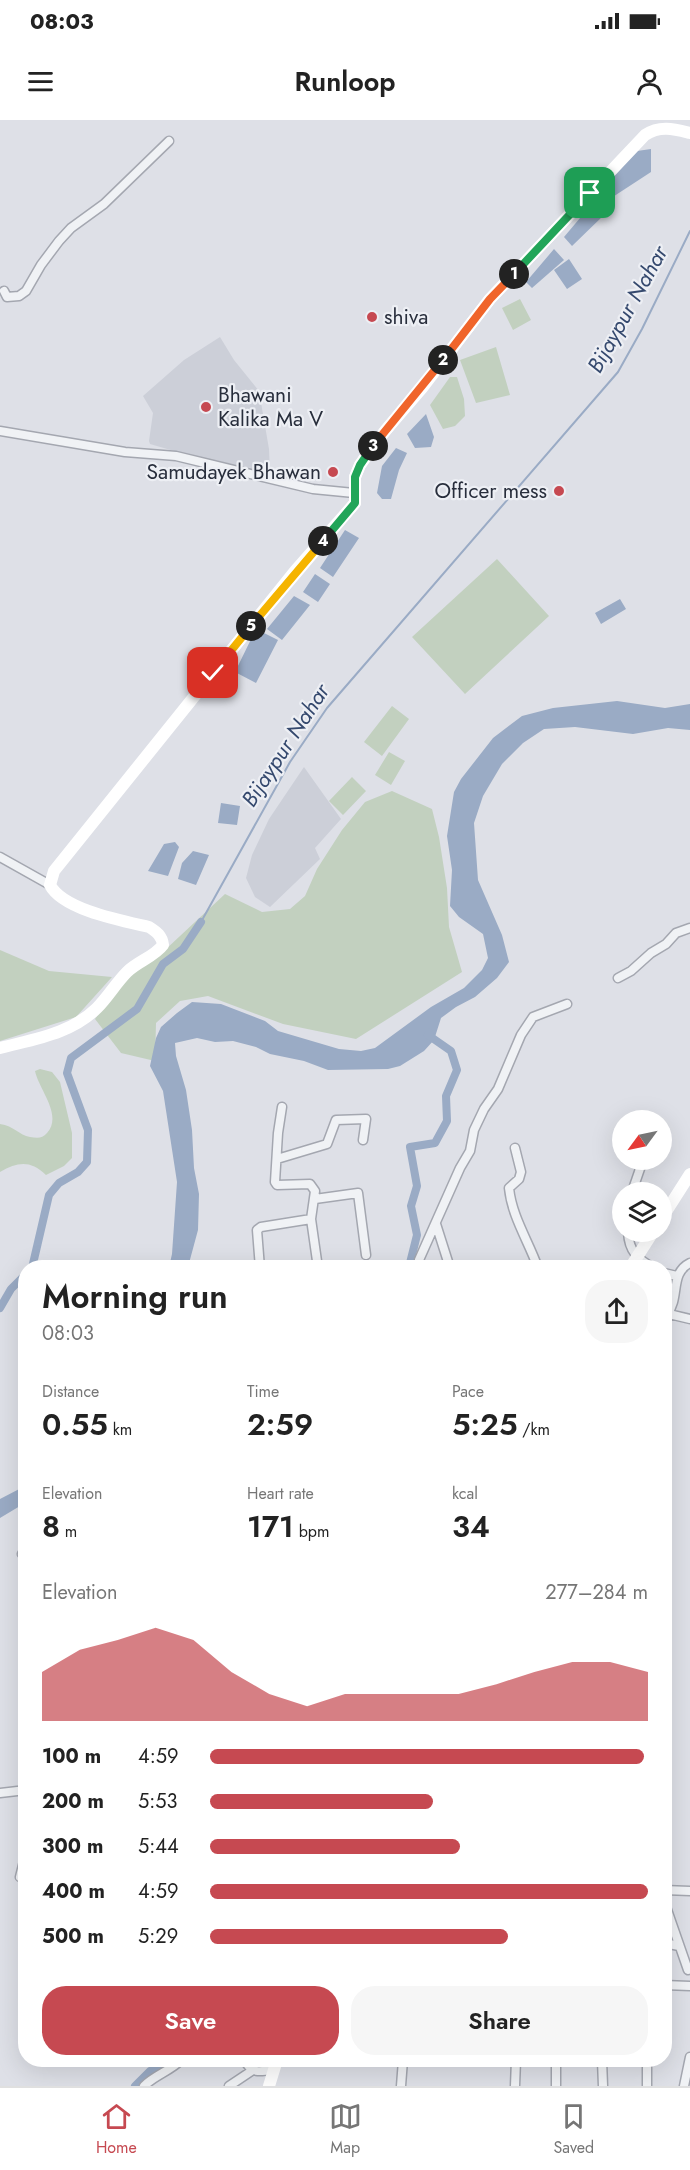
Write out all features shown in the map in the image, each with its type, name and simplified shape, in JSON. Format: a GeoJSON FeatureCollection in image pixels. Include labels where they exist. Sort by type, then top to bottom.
{"type":"FeatureCollection","features":[{"type":"Feature","properties":{"kind":"main road"},"geometry":{"type":"LineString","coordinates":[[0,1048],[52,1035],[84,1020],[99,1007],[125,973],[164,945],[161,936],[149,927],[76,906],[60,897],[50,885],[54,871],[295,572],[355,503],[355,477],[368,454],[498,290],[645,135],[666,128],[690,133]]}},
{"type":"Feature","properties":{"kind":"main road"},"geometry":{"type":"LineString","coordinates":[[672,1202],[690,1174]]}},
{"type":"Feature","properties":{"kind":"main road"},"geometry":{"type":"LineString","coordinates":[[635,1260],[647,1242]]}},
{"type":"Feature","properties":{"kind":"main road"},"geometry":{"type":"LineString","coordinates":[[269,2086],[274,2067]]}},
{"type":"Feature","properties":{"kind":"street"},"geometry":{"type":"LineString","coordinates":[[4,291],[7,297],[19,296],[26,291],[41,265],[71,228],[104,204],[169,141]]}},
{"type":"Feature","properties":{"kind":"street"},"geometry":{"type":"LineString","coordinates":[[0,431],[125,452],[176,456],[304,487],[354,493]]}},
{"type":"Feature","properties":{"kind":"street"},"geometry":{"type":"LineString","coordinates":[[0,857],[50,885]]}},
{"type":"Feature","properties":{"kind":"street"},"geometry":{"type":"LineString","coordinates":[[618,978],[631,972],[676,933],[690,928]]}},
{"type":"Feature","properties":{"kind":"street"},"geometry":{"type":"LineString","coordinates":[[419,1260],[460,1168],[470,1151],[474,1130],[484,1109],[498,1089],[520,1035],[533,1017],[567,1004]]}},
{"type":"Feature","properties":{"kind":"street"},"geometry":{"type":"LineString","coordinates":[[282,1107],[274,1182],[277,1185],[310,1184],[315,1191],[312,1219],[317,1260]]}},
{"type":"Feature","properties":{"kind":"street"},"geometry":{"type":"LineString","coordinates":[[277,1159],[326,1148],[336,1120],[366,1119],[363,1140]]}},
{"type":"Feature","properties":{"kind":"street"},"geometry":{"type":"LineString","coordinates":[[515,1148],[520,1172],[519,1179],[509,1188],[510,1200],[516,1220],[534,1260]]}},
{"type":"Feature","properties":{"kind":"street"},"geometry":{"type":"LineString","coordinates":[[315,1198],[358,1193],[366,1254]]}},
{"type":"Feature","properties":{"kind":"street"},"geometry":{"type":"LineString","coordinates":[[259,1260],[257,1230],[261,1227],[312,1219]]}},
{"type":"Feature","properties":{"kind":"street"},"geometry":{"type":"LineString","coordinates":[[436,1224],[447,1260]]}},
{"type":"Feature","properties":{"kind":"street"},"geometry":{"type":"LineString","coordinates":[[630,1242],[632,1260]]}},
{"type":"Feature","properties":{"kind":"street"},"geometry":{"type":"LineString","coordinates":[[672,1306],[677,1276],[690,1263]]}},
{"type":"Feature","properties":{"kind":"street"},"geometry":{"type":"LineString","coordinates":[[672,1275],[677,1276]]}},
{"type":"Feature","properties":{"kind":"street"},"geometry":{"type":"LineString","coordinates":[[672,1315],[690,1319]]}},
{"type":"Feature","properties":{"kind":"street"},"geometry":{"type":"LineString","coordinates":[[0,1794],[18,1791]]}},
{"type":"Feature","properties":{"kind":"street"},"geometry":{"type":"LineString","coordinates":[[672,1890],[690,1891]]}},
{"type":"Feature","properties":{"kind":"street"},"geometry":{"type":"LineString","coordinates":[[672,1925],[689,1972]]}},
{"type":"Feature","properties":{"kind":"street"},"geometry":{"type":"LineString","coordinates":[[672,1945],[679,1946]]}},
{"type":"Feature","properties":{"kind":"street"},"geometry":{"type":"LineString","coordinates":[[672,1985],[690,1986]]}},
{"type":"Feature","properties":{"kind":"street"},"geometry":{"type":"LineString","coordinates":[[684,2086],[690,2058]]}},
{"type":"Feature","properties":{"kind":"street"},"geometry":{"type":"LineString","coordinates":[[144,2086],[152,2077],[174,2067]]}},
{"type":"Feature","properties":{"kind":"street"},"geometry":{"type":"LineString","coordinates":[[249,2067],[262,2072],[270,2067]]}},
{"type":"Feature","properties":{"kind":"street"},"geometry":{"type":"LineString","coordinates":[[401,2086],[403,2067]]}},
{"type":"Feature","properties":{"kind":"street"},"geometry":{"type":"LineString","coordinates":[[514,2086],[515,2067]]}},
{"type":"Feature","properties":{"kind":"street"},"geometry":{"type":"LineString","coordinates":[[556,2067],[556,2086]]}},
{"type":"Feature","properties":{"kind":"street"},"geometry":{"type":"LineString","coordinates":[[602,2067],[603,2086]]}},
{"type":"Feature","properties":{"kind":"street"},"geometry":{"type":"LineString","coordinates":[[647,2067],[647,2086]]}},
{"type":"Feature","properties":{"kind":"street"},"geometry":{"type":"LineString","coordinates":[[229,2086],[253,2070]]}},
{"type":"Feature","properties":{"kind":"shaded area","name":"Bhawani Kalika Ma V"},"geometry":{"type":"Polygon","coordinates":[[[220,337],[234,360],[259,391],[269,449],[270,472],[150,444],[153,413],[143,396],[184,360],[220,337]]]}},
{"type":"Feature","properties":{"kind":"shaded area"},"geometry":{"type":"Polygon","coordinates":[[[304,767],[341,819],[315,848],[320,859],[270,907],[255,897],[246,878],[252,855],[269,819],[304,767]]]}},
{"type":"Feature","properties":{"kind":"green space"},"geometry":{"type":"Polygon","coordinates":[[[520,299],[531,320],[513,330],[502,308],[520,299]]]}},
{"type":"Feature","properties":{"kind":"green space"},"geometry":{"type":"Polygon","coordinates":[[[496,347],[510,395],[476,403],[460,360],[496,347]]]}},
{"type":"Feature","properties":{"kind":"green space"},"geometry":{"type":"Polygon","coordinates":[[[450,377],[457,377],[464,399],[465,416],[455,426],[443,429],[430,405],[450,377]]]}},
{"type":"Feature","properties":{"kind":"green space"},"geometry":{"type":"Polygon","coordinates":[[[497,559],[549,616],[465,694],[412,637],[497,559]]]}},
{"type":"Feature","properties":{"kind":"green space"},"geometry":{"type":"Polygon","coordinates":[[[392,706],[409,719],[382,756],[364,742],[392,706]]]}},
{"type":"Feature","properties":{"kind":"green space"},"geometry":{"type":"Polygon","coordinates":[[[389,752],[405,761],[391,785],[375,775],[389,752]]]}},
{"type":"Feature","properties":{"kind":"green space"},"geometry":{"type":"Polygon","coordinates":[[[352,777],[366,791],[343,815],[329,801],[352,777]]]}},
{"type":"Feature","properties":{"kind":"green space"},"geometry":{"type":"Polygon","coordinates":[[[392,791],[432,809],[447,888],[449,927],[462,972],[356,1039],[283,1024],[208,996],[180,1001],[156,1023],[155,1061],[121,1053],[95,1019],[116,989],[165,950],[225,894],[262,912],[290,909],[305,896],[317,869],[342,830],[365,802],[392,791]]]}},
{"type":"Feature","properties":{"kind":"green space"},"geometry":{"type":"Polygon","coordinates":[[[0,950],[49,971],[112,977],[76,1017],[0,1041],[0,950]]]}},
{"type":"Feature","properties":{"kind":"green space"},"geometry":{"type":"Polygon","coordinates":[[[40,1069],[52,1072],[60,1082],[72,1133],[72,1158],[64,1166],[46,1175],[35,1167],[24,1164],[0,1172],[0,1124],[26,1136],[37,1138],[45,1135],[51,1126],[51,1110],[35,1071],[40,1069]]]}},
{"type":"Feature","properties":{"kind":"water"},"geometry":{"type":"Polygon","coordinates":[[[651,149],[651,172],[602,204],[593,193],[637,151],[651,149]]]}},
{"type":"Feature","properties":{"kind":"water"},"geometry":{"type":"Polygon","coordinates":[[[591,205],[604,215],[572,246],[564,237],[591,205]]]}},
{"type":"Feature","properties":{"kind":"water"},"geometry":{"type":"Polygon","coordinates":[[[554,249],[564,260],[532,288],[526,282],[554,249]]]}},
{"type":"Feature","properties":{"kind":"water"},"geometry":{"type":"Polygon","coordinates":[[[569,259],[582,279],[567,289],[554,270],[569,259]]]}},
{"type":"Feature","properties":{"kind":"water"},"geometry":{"type":"Polygon","coordinates":[[[426,414],[434,437],[431,447],[415,448],[407,434],[426,414]]]}},
{"type":"Feature","properties":{"kind":"water"},"geometry":{"type":"Polygon","coordinates":[[[396,448],[407,453],[399,470],[391,499],[382,499],[377,493],[382,466],[396,448]]]}},
{"type":"Feature","properties":{"kind":"water"},"geometry":{"type":"Polygon","coordinates":[[[345,530],[359,538],[333,577],[320,568],[345,530]]]}},
{"type":"Feature","properties":{"kind":"water"},"geometry":{"type":"Polygon","coordinates":[[[315,574],[330,584],[318,602],[303,592],[315,574]]]}},
{"type":"Feature","properties":{"kind":"water"},"geometry":{"type":"Polygon","coordinates":[[[294,596],[310,605],[282,640],[267,629],[294,596]]]}},
{"type":"Feature","properties":{"kind":"water"},"geometry":{"type":"Polygon","coordinates":[[[620,599],[626,609],[601,624],[595,613],[620,599]]]}},
{"type":"Feature","properties":{"kind":"water"},"geometry":{"type":"Polygon","coordinates":[[[256,629],[278,640],[256,683],[235,672],[256,629]]]}},
{"type":"Feature","properties":{"kind":"water"},"geometry":{"type":"Polygon","coordinates":[[[617,701],[665,708],[690,704],[690,730],[668,728],[633,734],[575,727],[544,729],[523,743],[502,764],[483,796],[474,823],[478,880],[502,935],[509,962],[497,978],[475,997],[441,1018],[434,1040],[424,1051],[400,1066],[388,1069],[328,1070],[233,1041],[215,1042],[197,1038],[175,1043],[176,1056],[186,1090],[199,1194],[198,1230],[190,1260],[171,1260],[177,1182],[163,1091],[150,1066],[156,1038],[161,1027],[192,1002],[221,1004],[265,1021],[278,1031],[339,1049],[361,1051],[375,1048],[431,1007],[464,988],[482,970],[488,958],[483,934],[459,917],[450,906],[452,870],[447,836],[454,792],[461,779],[493,738],[522,716],[553,708],[617,701]]]}},
{"type":"Feature","properties":{"kind":"water"},"geometry":{"type":"Polygon","coordinates":[[[221,803],[240,806],[237,825],[218,823],[221,803]]]}},
{"type":"Feature","properties":{"kind":"water"},"geometry":{"type":"Polygon","coordinates":[[[175,842],[179,847],[168,876],[148,871],[164,844],[175,842]]]}},
{"type":"Feature","properties":{"kind":"water"},"geometry":{"type":"Polygon","coordinates":[[[193,851],[209,855],[196,885],[178,879],[182,863],[193,851]]]}},
{"type":"Feature","properties":{"kind":"water"},"geometry":{"type":"Polygon","coordinates":[[[18,1490],[18,1507],[0,1518],[0,1499],[18,1490]]]}},
{"type":"Feature","properties":{"kind":"waterway","name":"Bijaypur Nahar"},"geometry":{"type":"LineString","coordinates":[[201,922],[290,762],[327,708],[618,372],[642,329],[690,231]]}},
{"type":"Feature","properties":{"kind":"waterway","name":"Bijaypur Nahar"},"geometry":{"type":"LineString","coordinates":[[34,1260],[49,1195],[59,1183],[78,1172],[87,1162],[88,1130],[67,1073],[71,1058],[137,1009],[163,964],[183,949],[201,922]]}},
{"type":"Feature","properties":{"kind":"waterway"},"geometry":{"type":"LineString","coordinates":[[411,1260],[417,1235],[411,1206],[417,1186],[410,1147],[435,1143],[447,1121],[446,1096],[457,1070],[451,1051],[428,1035],[429,1033]]}},
{"type":"Feature","properties":{"kind":"waterway","name":"Bijaypur Nahar"},"geometry":{"type":"LineString","coordinates":[[0,1308],[18,1282]]}},
{"type":"Feature","properties":{"kind":"waterway"},"geometry":{"type":"LineString","coordinates":[[135,2086],[150,2071],[163,2067]]}},
{"type":"Feature","properties":{"kind":"place","name":"shiva"},"geometry":{"type":"Point","coordinates":[372,317]}},
{"type":"Feature","properties":{"kind":"place","name":"Bhawani Kalika Ma V"},"geometry":{"type":"Point","coordinates":[206,407]}},
{"type":"Feature","properties":{"kind":"place","name":"Samudayek Bhawan"},"geometry":{"type":"Point","coordinates":[333,472]}},
{"type":"Feature","properties":{"kind":"place","name":"Officer mess"},"geometry":{"type":"Point","coordinates":[559,491]}},
{"type":"Feature","properties":{"kind":"route"},"geometry":{"type":"LineString","coordinates":[[213,673],[295,572],[355,503],[355,477],[360,465],[385,431],[422,388],[490,299],[590,193]]}}]}
